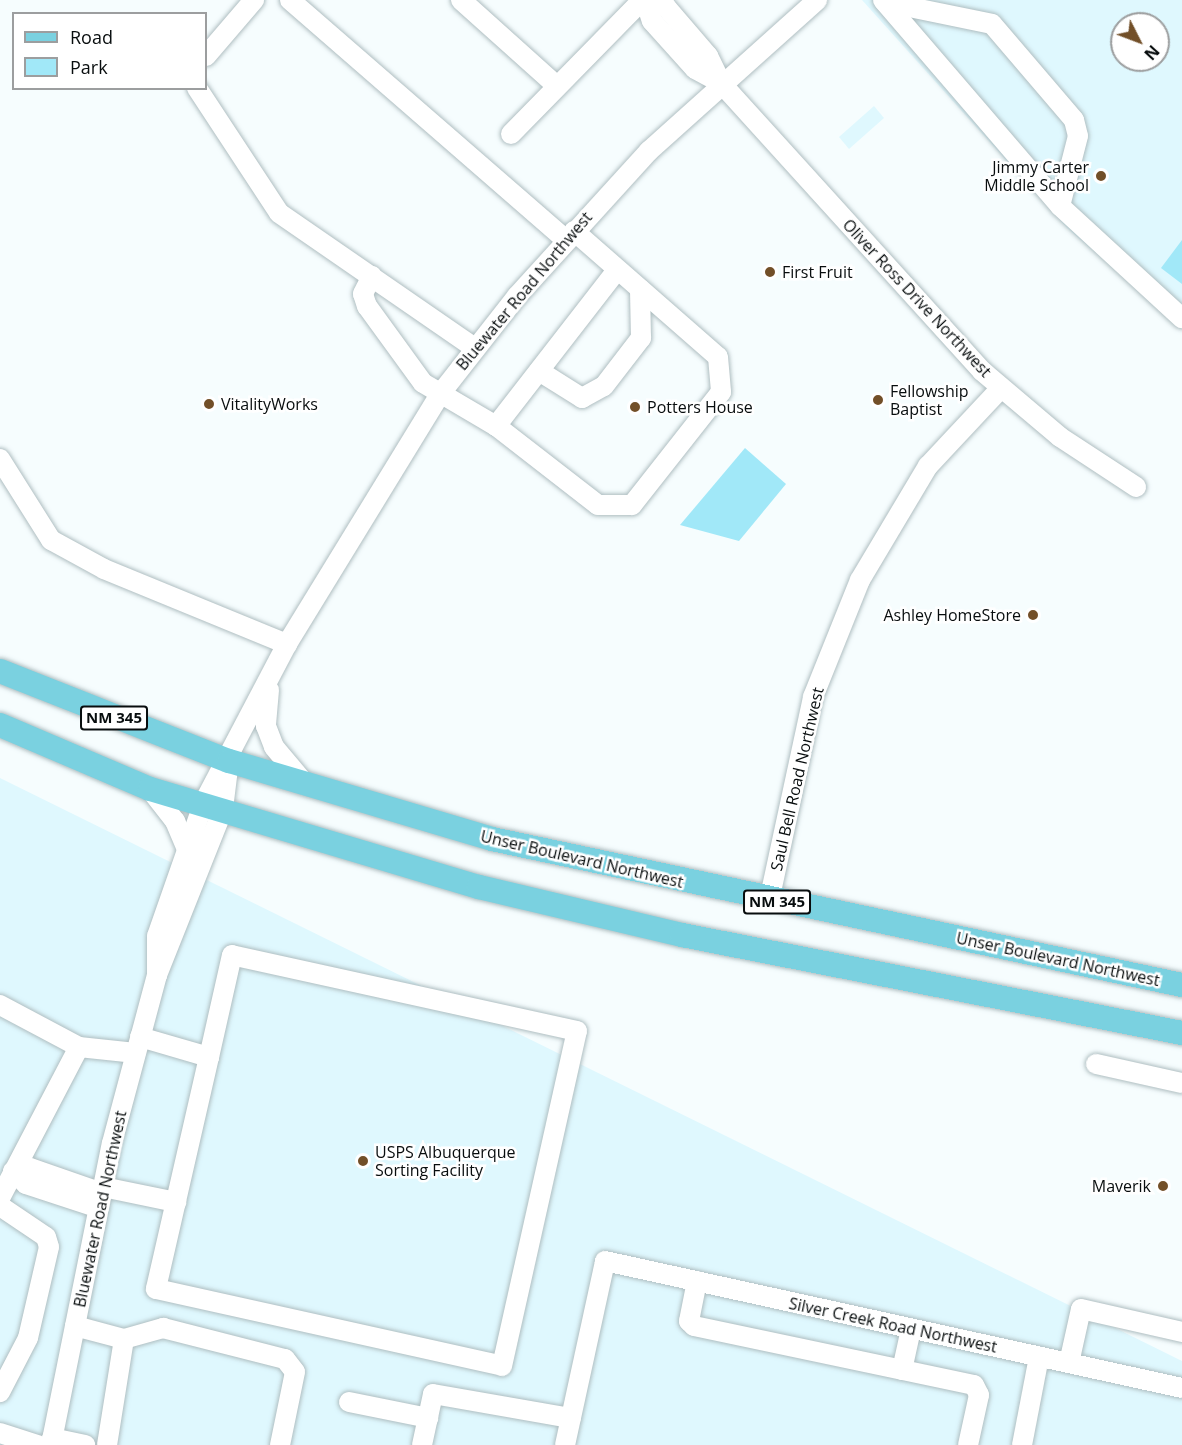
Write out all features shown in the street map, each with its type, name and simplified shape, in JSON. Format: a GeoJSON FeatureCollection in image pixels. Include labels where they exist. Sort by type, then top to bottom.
{"type":"FeatureCollection","features":[{"type":"Feature","properties":{"kind":"main road","name":"Unser Boulevard Northwest"},"geometry":{"type":"LineString","coordinates":[[0,671],[229,761],[492,839],[769,901],[1182,985]]}},
{"type":"Feature","properties":{"kind":"main road"},"geometry":{"type":"LineString","coordinates":[[0,725],[150,789],[479,886],[682,935],[1182,1034]]}},
{"type":"Feature","properties":{"kind":"street"},"geometry":{"type":"LineString","coordinates":[[207,55],[254,0]]}},
{"type":"Feature","properties":{"kind":"street"},"geometry":{"type":"LineString","coordinates":[[290,0],[570,235],[640,289],[718,357],[721,392],[632,505],[598,505],[496,426],[423,383],[366,306],[363,294],[372,276]]}},
{"type":"Feature","properties":{"kind":"street"},"geometry":{"type":"LineString","coordinates":[[461,0],[557,86]]}},
{"type":"Feature","properties":{"kind":"street"},"geometry":{"type":"LineString","coordinates":[[511,134],[644,0],[652,21],[694,69],[721,83]]}},
{"type":"Feature","properties":{"kind":"street"},"geometry":{"type":"LineString","coordinates":[[651,0],[666,7],[708,56],[721,83]]}},
{"type":"Feature","properties":{"kind":"street","name":"Bluewater Road Northwest"},"geometry":{"type":"LineString","coordinates":[[47,1443],[75,1326],[101,1196],[157,975],[229,761],[286,645],[441,393],[473,346],[570,235],[721,83],[817,0]]}},
{"type":"Feature","properties":{"kind":"street"},"geometry":{"type":"LineString","coordinates":[[884,1],[1059,206],[1182,318]]}},
{"type":"Feature","properties":{"kind":"street"},"geometry":{"type":"LineString","coordinates":[[884,1],[992,24],[1069,114],[1078,136],[1059,206]]}},
{"type":"Feature","properties":{"kind":"street","name":"Oliver Ross Drive Northwest"},"geometry":{"type":"LineString","coordinates":[[721,83],[1001,388],[1060,437],[1136,487]]}},
{"type":"Feature","properties":{"kind":"street"},"geometry":{"type":"LineString","coordinates":[[198,90],[279,213],[473,346]]}},
{"type":"Feature","properties":{"kind":"street"},"geometry":{"type":"LineString","coordinates":[[496,426],[617,270]]}},
{"type":"Feature","properties":{"kind":"street"},"geometry":{"type":"LineString","coordinates":[[539,371],[561,389],[582,398],[612,378],[641,338],[640,289]]}},
{"type":"Feature","properties":{"kind":"street","name":"Saul Bell Road Northwest"},"geometry":{"type":"LineString","coordinates":[[769,901],[813,697],[860,580],[928,466],[1001,388]]}},
{"type":"Feature","properties":{"kind":"street"},"geometry":{"type":"LineString","coordinates":[[0,459],[51,540],[104,568],[286,645]]}},
{"type":"Feature","properties":{"kind":"street"},"geometry":{"type":"LineString","coordinates":[[271,677],[266,726],[274,747],[306,785]]}},
{"type":"Feature","properties":{"kind":"street"},"geometry":{"type":"LineString","coordinates":[[150,789],[175,820],[186,847]]}},
{"type":"Feature","properties":{"kind":"street","name":"Bluewater Road Northwest"},"geometry":{"type":"LineString","coordinates":[[157,975],[157,936],[186,847],[214,806]]}},
{"type":"Feature","properties":{"kind":"street"},"geometry":{"type":"LineString","coordinates":[[232,955],[577,1031],[502,1366],[156,1289],[208,1057],[232,955]]}},
{"type":"Feature","properties":{"kind":"street"},"geometry":{"type":"LineString","coordinates":[[0,1005],[79,1047]]}},
{"type":"Feature","properties":{"kind":"street"},"geometry":{"type":"LineString","coordinates":[[0,1198],[79,1047],[88,1043],[138,1045],[208,1057]]}},
{"type":"Feature","properties":{"kind":"street"},"geometry":{"type":"LineString","coordinates":[[1096,1064],[1182,1083]]}},
{"type":"Feature","properties":{"kind":"street"},"geometry":{"type":"LineString","coordinates":[[13,1171],[26,1184],[101,1196],[176,1202]]}},
{"type":"Feature","properties":{"kind":"street"},"geometry":{"type":"LineString","coordinates":[[0,1206],[46,1237],[49,1247],[28,1338],[0,1392]]}},
{"type":"Feature","properties":{"kind":"street","name":"Silver Creek Road Northwest"},"geometry":{"type":"LineString","coordinates":[[571,1418],[604,1261],[1182,1388]]}},
{"type":"Feature","properties":{"kind":"street"},"geometry":{"type":"LineString","coordinates":[[697,1281],[689,1321],[694,1326],[974,1385],[979,1395],[968,1445]]}},
{"type":"Feature","properties":{"kind":"street"},"geometry":{"type":"LineString","coordinates":[[1069,1363],[1081,1309],[1182,1332]]}},
{"type":"Feature","properties":{"kind":"street"},"geometry":{"type":"LineString","coordinates":[[75,1326],[124,1339],[164,1328],[285,1359],[295,1372],[280,1445]]}},
{"type":"Feature","properties":{"kind":"street"},"geometry":{"type":"LineString","coordinates":[[902,1370],[911,1329]]}},
{"type":"Feature","properties":{"kind":"street"},"geometry":{"type":"LineString","coordinates":[[107,1445],[124,1339]]}},
{"type":"Feature","properties":{"kind":"street"},"geometry":{"type":"LineString","coordinates":[[1022,1445],[1039,1356]]}},
{"type":"Feature","properties":{"kind":"street"},"geometry":{"type":"LineString","coordinates":[[422,1445],[433,1394],[571,1418],[565,1445]]}},
{"type":"Feature","properties":{"kind":"street"},"geometry":{"type":"LineString","coordinates":[[350,1402],[428,1418]]}},
{"type":"Feature","properties":{"kind":"street"},"geometry":{"type":"LineString","coordinates":[[0,1433],[47,1443],[85,1445]]}},
{"type":"Feature","properties":{"kind":"shaded area","name":"Jimmy Carter Middle School"},"geometry":{"type":"Polygon","coordinates":[[[862,0],[1182,0],[1182,327],[1067,228],[862,0]]]}},
{"type":"Feature","properties":{"kind":"shaded area"},"geometry":{"type":"Polygon","coordinates":[[[874,106],[884,118],[849,149],[839,137],[874,106]]]}},
{"type":"Feature","properties":{"kind":"shaded area"},"geometry":{"type":"Polygon","coordinates":[[[0,778],[1182,1361],[1182,1445],[0,1445],[0,778]]]}},
{"type":"Feature","properties":{"kind":"green space"},"geometry":{"type":"Polygon","coordinates":[[[1182,240],[1182,284],[1161,268],[1182,240]]]}},
{"type":"Feature","properties":{"kind":"green space"},"geometry":{"type":"Polygon","coordinates":[[[745,448],[786,484],[739,541],[680,525],[745,448]]]}},
{"type":"Feature","properties":{"kind":"place","name":"Jimmy Carter Middle School"},"geometry":{"type":"Point","coordinates":[1101,176]}},
{"type":"Feature","properties":{"kind":"place","name":"First Fruit"},"geometry":{"type":"Point","coordinates":[770,272]}},
{"type":"Feature","properties":{"kind":"place","name":"Fellowship Baptist"},"geometry":{"type":"Point","coordinates":[878,400]}},
{"type":"Feature","properties":{"kind":"place","name":"VitalityWorks"},"geometry":{"type":"Point","coordinates":[209,404]}},
{"type":"Feature","properties":{"kind":"place","name":"Potters House"},"geometry":{"type":"Point","coordinates":[635,407]}},
{"type":"Feature","properties":{"kind":"place","name":"Ashley HomeStore"},"geometry":{"type":"Point","coordinates":[1033,615]}},
{"type":"Feature","properties":{"kind":"place","name":"USPS Albuquerque Sorting Facility"},"geometry":{"type":"Point","coordinates":[363,1161]}},
{"type":"Feature","properties":{"kind":"place","name":"Maverik"},"geometry":{"type":"Point","coordinates":[1163,1186]}}]}
